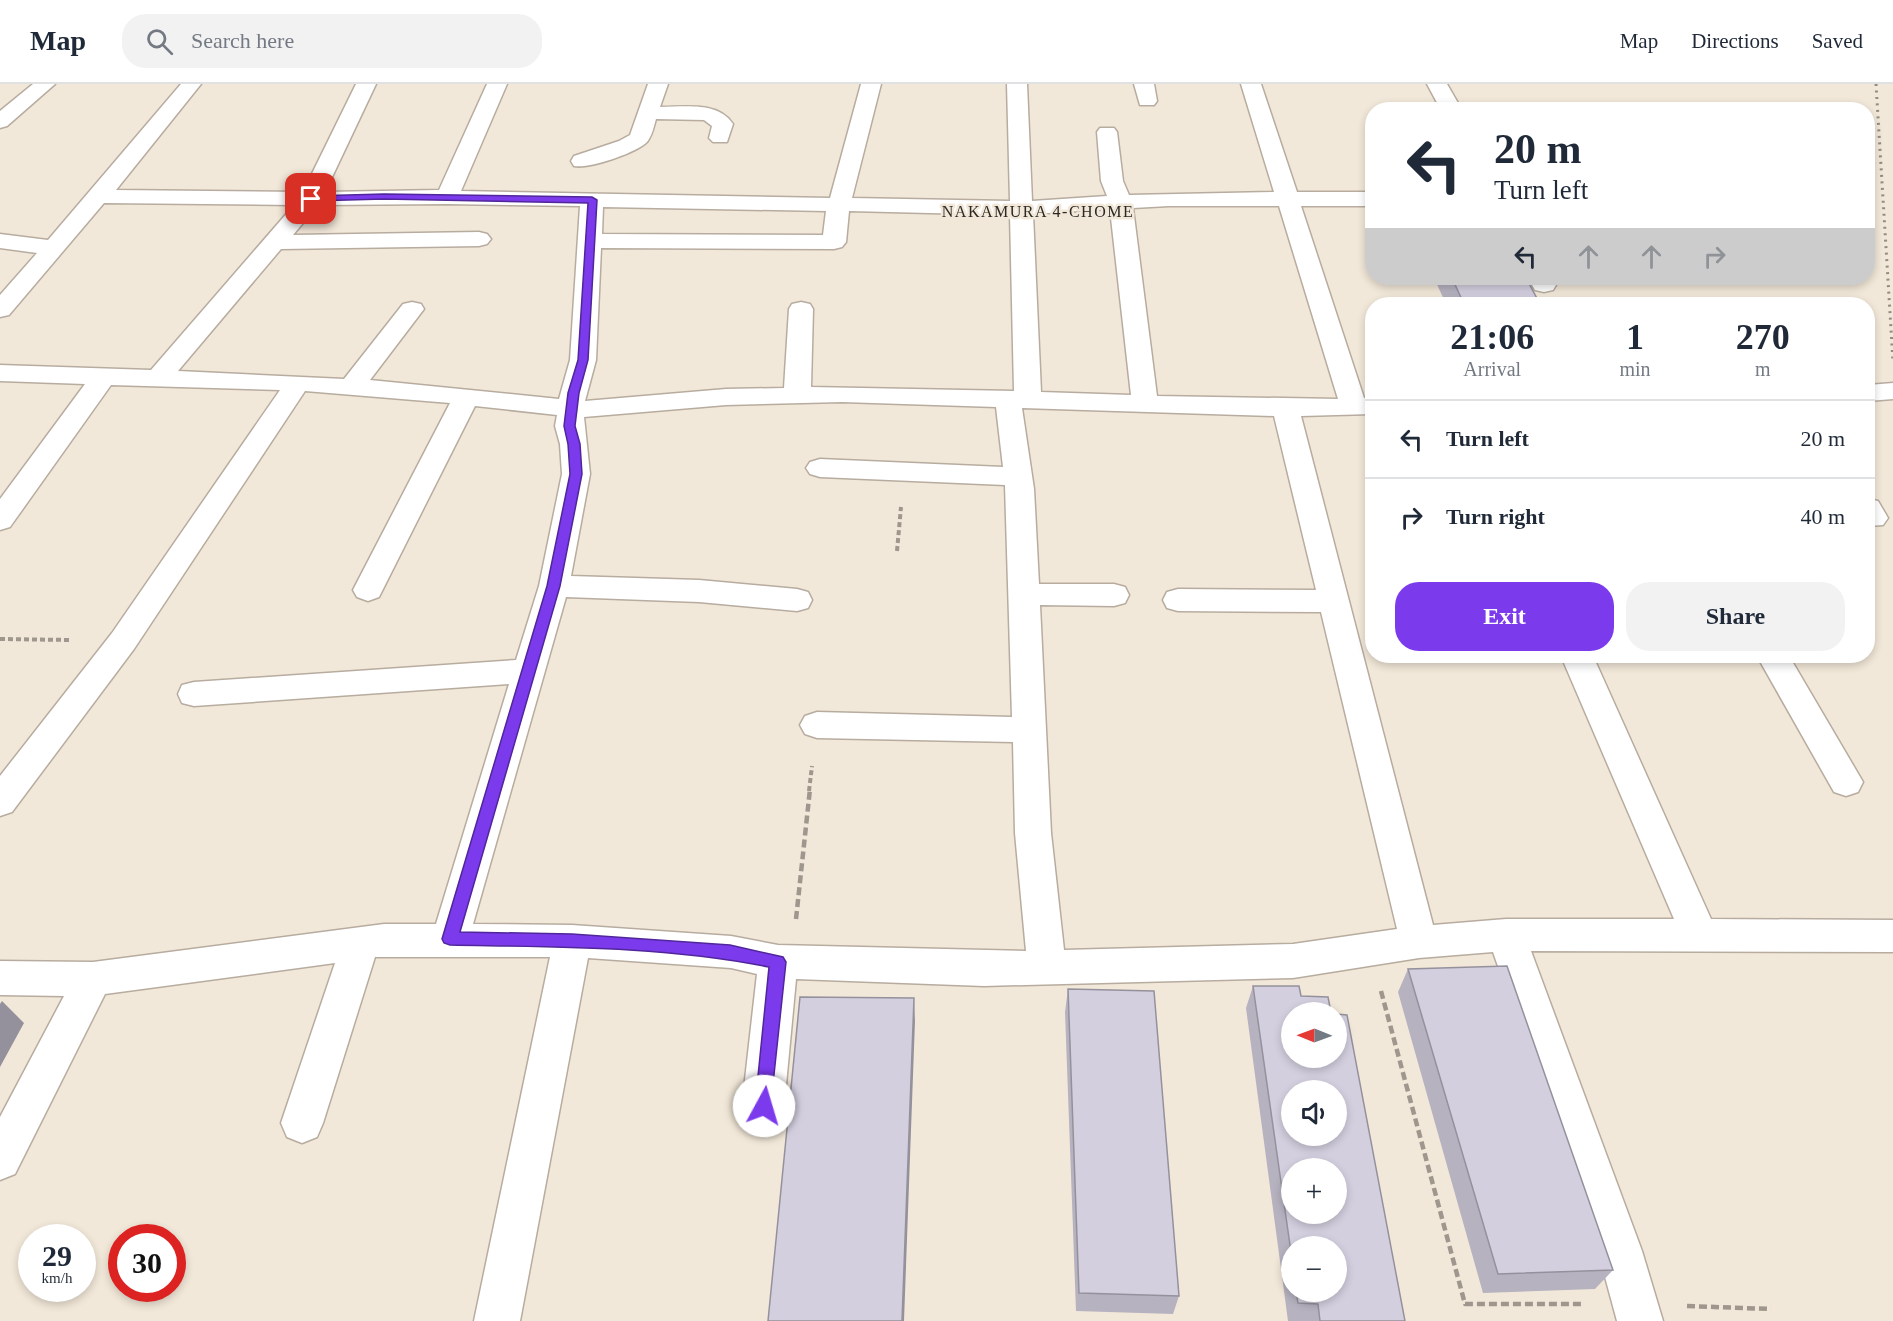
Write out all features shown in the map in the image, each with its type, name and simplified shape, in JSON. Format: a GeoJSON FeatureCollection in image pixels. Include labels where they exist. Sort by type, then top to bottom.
{"type":"FeatureCollection","features":[{"type":"Feature","properties":{"kind":"street"},"geometry":{"type":"LineString","coordinates":[[0,122],[45,84]]}},
{"type":"Feature","properties":{"kind":"street"},"geometry":{"type":"LineString","coordinates":[[0,310],[99,196],[191,84]]}},
{"type":"Feature","properties":{"kind":"street"},"geometry":{"type":"LineString","coordinates":[[157,379],[311,199],[366,84]]}},
{"type":"Feature","properties":{"kind":"street"},"geometry":{"type":"LineString","coordinates":[[447,197],[497,84]]}},
{"type":"Feature","properties":{"kind":"street"},"geometry":{"type":"LineString","coordinates":[[582,161],[627,146],[639,138],[658,84]]}},
{"type":"Feature","properties":{"kind":"street"},"geometry":{"type":"LineString","coordinates":[[590,241],[834,242],[840,203],[870,84]]}},
{"type":"Feature","properties":{"kind":"street"},"geometry":{"type":"LineString","coordinates":[[1017,84],[1021,208],[1018,477],[1033,833],[1047,968]]}},
{"type":"Feature","properties":{"kind":"street"},"geometry":{"type":"LineString","coordinates":[[0,373],[351,387],[572,409],[797,394],[1286,408],[1363,406],[1251,84]]}},
{"type":"Feature","properties":{"kind":"street"},"geometry":{"type":"LineString","coordinates":[[1437,84],[1447,102]]}},
{"type":"Feature","properties":{"kind":"street"},"geometry":{"type":"LineString","coordinates":[[648,113],[709,114],[723,124],[720,138]]}},
{"type":"Feature","properties":{"kind":"street"},"geometry":{"type":"LineString","coordinates":[[1107,132],[1112,181],[1121,203],[1145,404]]}},
{"type":"Feature","properties":{"kind":"street"},"geometry":{"type":"LineString","coordinates":[[99,196],[311,199],[447,197],[1021,208],[1169,200],[1365,199]]}},
{"type":"Feature","properties":{"kind":"street"},"geometry":{"type":"LineString","coordinates":[[450,939],[554,586],[576,474],[574,444],[569,426],[583,360],[592,200]]}},
{"type":"Feature","properties":{"kind":"street"},"geometry":{"type":"LineString","coordinates":[[273,242],[479,239]]}},
{"type":"Feature","properties":{"kind":"street"},"geometry":{"type":"LineString","coordinates":[[0,241],[53,248]]}},
{"type":"Feature","properties":{"kind":"street"},"geometry":{"type":"LineString","coordinates":[[351,387],[412,309]]}},
{"type":"Feature","properties":{"kind":"street"},"geometry":{"type":"LineString","coordinates":[[797,394],[801,309]]}},
{"type":"Feature","properties":{"kind":"street"},"geometry":{"type":"LineString","coordinates":[[0,520],[103,377]]}},
{"type":"Feature","properties":{"kind":"street"},"geometry":{"type":"LineString","coordinates":[[0,802],[123,641],[195,532],[298,384]]}},
{"type":"Feature","properties":{"kind":"street"},"geometry":{"type":"LineString","coordinates":[[1875,392],[1893,391]]}},
{"type":"Feature","properties":{"kind":"street"},"geometry":{"type":"LineString","coordinates":[[368,590],[466,397]]}},
{"type":"Feature","properties":{"kind":"street"},"geometry":{"type":"LineString","coordinates":[[1286,408],[1419,942]]}},
{"type":"Feature","properties":{"kind":"street"},"geometry":{"type":"LineString","coordinates":[[820,468],[1018,477]]}},
{"type":"Feature","properties":{"kind":"street"},"geometry":{"type":"LineString","coordinates":[[554,586],[699,591],[797,600]]}},
{"type":"Feature","properties":{"kind":"street"},"geometry":{"type":"LineString","coordinates":[[1023,594],[1114,596]]}},
{"type":"Feature","properties":{"kind":"street"},"geometry":{"type":"LineString","coordinates":[[1178,600],[1334,601]]}},
{"type":"Feature","properties":{"kind":"street"},"geometry":{"type":"LineString","coordinates":[[1580,663],[1700,936]]}},
{"type":"Feature","properties":{"kind":"street"},"geometry":{"type":"LineString","coordinates":[[1777,663],[1846,782]]}},
{"type":"Feature","properties":{"kind":"street"},"geometry":{"type":"LineString","coordinates":[[194,694],[528,671]]}},
{"type":"Feature","properties":{"kind":"street"},"geometry":{"type":"LineString","coordinates":[[817,725],[1027,730]]}},
{"type":"Feature","properties":{"kind":"street"},"geometry":{"type":"LineString","coordinates":[[1506,935],[1620,1251],[1638,1312]]}},
{"type":"Feature","properties":{"kind":"street"},"geometry":{"type":"LineString","coordinates":[[0,978],[93,979],[361,943],[450,939],[572,940],[730,952],[785,962],[984,969],[1293,962],[1419,942],[1506,935],[1893,936]]}},
{"type":"Feature","properties":{"kind":"street"},"geometry":{"type":"LineString","coordinates":[[497,1321],[572,940]]}},
{"type":"Feature","properties":{"kind":"street"},"geometry":{"type":"LineString","coordinates":[[302,1123],[361,943]]}},
{"type":"Feature","properties":{"kind":"street"},"geometry":{"type":"LineString","coordinates":[[764,1106],[785,962]]}},
{"type":"Feature","properties":{"kind":"street"},"geometry":{"type":"LineString","coordinates":[[0,1160],[93,979]]}},
{"type":"Feature","properties":{"kind":"path"},"geometry":{"type":"LineString","coordinates":[[0,639],[123,641]]}},
{"type":"Feature","properties":{"kind":"path"},"geometry":{"type":"LineString","coordinates":[[785,962],[817,725]]}},
{"type":"Feature","properties":{"kind":"path"},"geometry":{"type":"LineString","coordinates":[[1370,950],[1465,1304],[1638,1312],[1771,1309]]}},
{"type":"Feature","properties":{"kind":"building"},"geometry":{"type":"Polygon","coordinates":[[[1455,285],[1530,285],[1536,297],[1461,297],[1455,285]]]}},
{"type":"Feature","properties":{"kind":"building"},"geometry":{"type":"Polygon","coordinates":[[[1507,966],[1613,1270],[1498,1274],[1408,969],[1507,966]]]}},
{"type":"Feature","properties":{"kind":"building"},"geometry":{"type":"Polygon","coordinates":[[[1253,986],[1299,986],[1301,996],[1328,997],[1329,1002],[1281,1002],[1281,1068],[1347,1068],[1347,1015],[1405,1321],[1320,1321],[1318,1304],[1298,1303],[1347,1302],[1347,1236],[1289,1236],[1287,1224],[1347,1224],[1347,1158],[1281,1158],[1281,1182],[1253,986]]]}},
{"type":"Feature","properties":{"kind":"building"},"geometry":{"type":"Polygon","coordinates":[[[1068,989],[1154,991],[1179,1296],[1079,1293],[1068,989]]]}},
{"type":"Feature","properties":{"kind":"building"},"geometry":{"type":"Polygon","coordinates":[[[800,997],[914,998],[902,1321],[768,1321],[800,997]]]}},
{"type":"Feature","properties":{"kind":"railway"},"geometry":{"type":"LineString","coordinates":[[1876,84],[1893,362]]}},
{"type":"Feature","properties":{"kind":"district","name":"NAKAMURA 4-CHOME"},"geometry":{"type":"Point","coordinates":[1038,211]}},
{"type":"Feature","properties":{"kind":"route"},"geometry":{"type":"LineString","coordinates":[[311,199],[384,196],[592,200],[583,360],[573,393],[569,426],[574,444],[576,474],[554,586],[450,939],[572,940],[613,945],[730,952],[778,962],[764,1106]]}}]}
